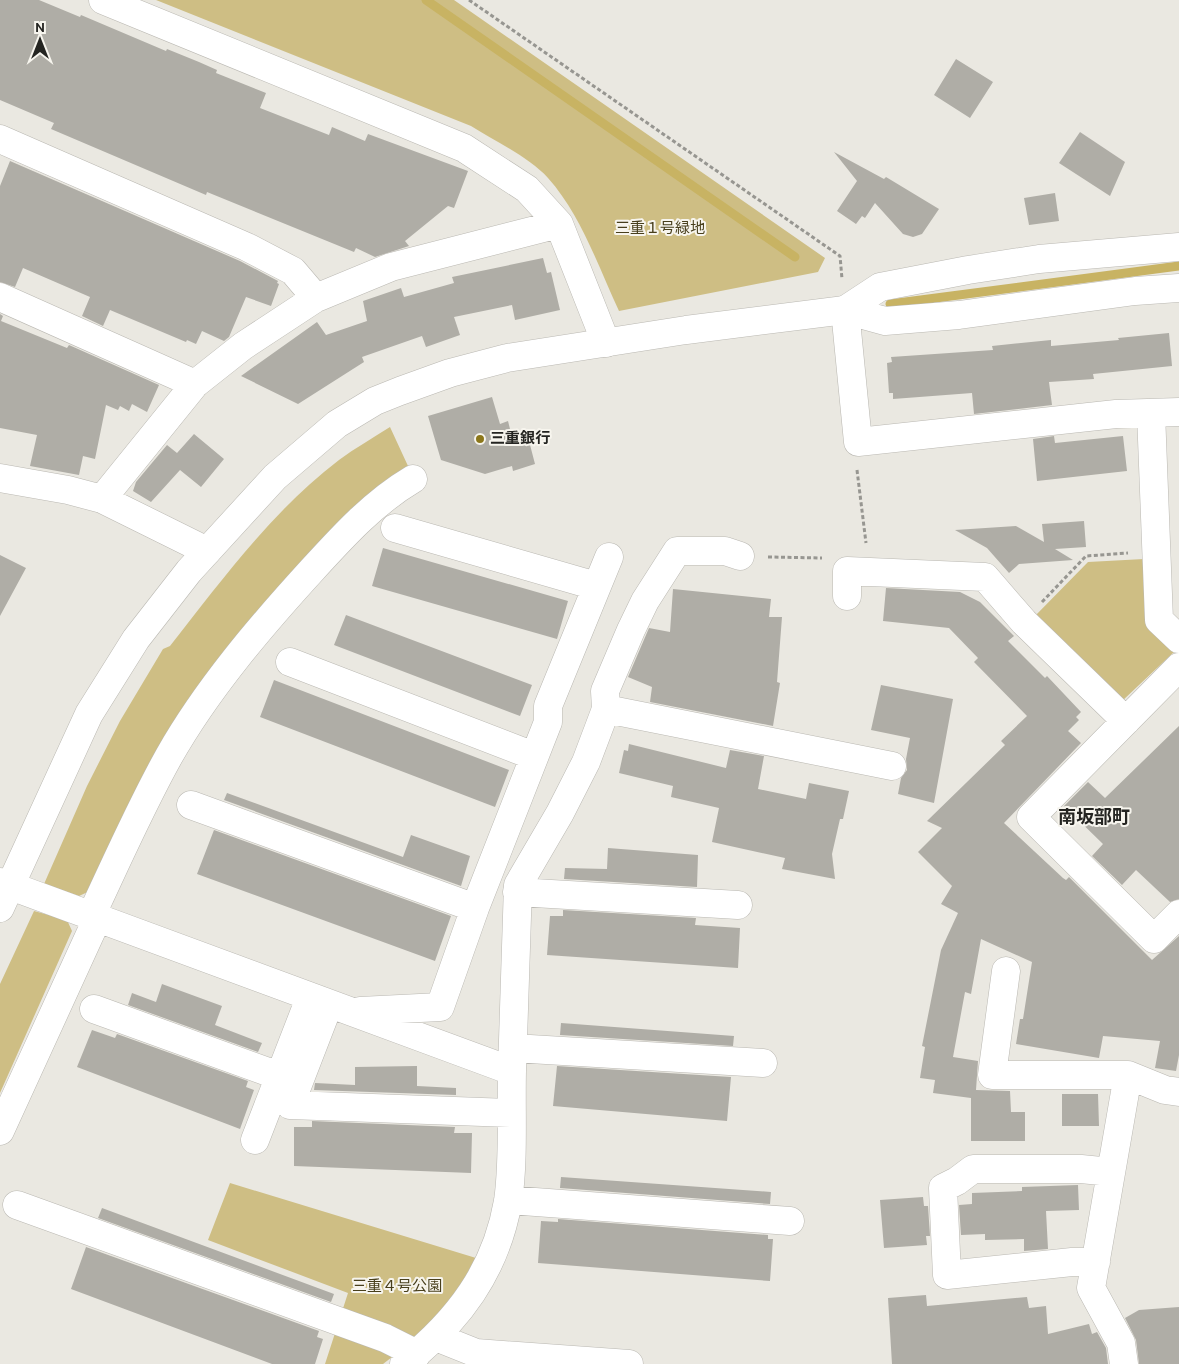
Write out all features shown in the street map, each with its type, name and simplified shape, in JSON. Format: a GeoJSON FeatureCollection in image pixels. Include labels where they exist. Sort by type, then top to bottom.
{"type":"FeatureCollection","features":[{"type":"Feature","properties":{"kind":"street"},"geometry":{"type":"LineString","coordinates":[[103,0],[464,148],[527,189],[559,224],[606,343]]}},
{"type":"Feature","properties":{"kind":"street"},"geometry":{"type":"LineString","coordinates":[[0,139],[247,247],[293,271],[316,298]]}},
{"type":"Feature","properties":{"kind":"street"},"geometry":{"type":"LineString","coordinates":[[102,499],[195,384],[243,346],[316,298],[391,267],[559,224]]}},
{"type":"Feature","properties":{"kind":"street"},"geometry":{"type":"LineString","coordinates":[[845,310],[880,287],[968,270],[1039,259],[1179,247]]}},
{"type":"Feature","properties":{"kind":"street"},"geometry":{"type":"LineString","coordinates":[[763,1063],[513,1060],[329,1005],[94,917],[3,892],[89,714],[136,640],[207,551],[290,462],[337,424],[375,401],[426,381],[507,358],[606,343],[845,310],[885,321],[959,315],[1135,291],[1179,288]]}},
{"type":"Feature","properties":{"kind":"street"},"geometry":{"type":"LineString","coordinates":[[0,297],[195,384]]}},
{"type":"Feature","properties":{"kind":"street"},"geometry":{"type":"LineString","coordinates":[[845,310],[858,442],[1151,412],[1179,412]]}},
{"type":"Feature","properties":{"kind":"street"},"geometry":{"type":"LineString","coordinates":[[1151,412],[1159,620],[1179,639]]}},
{"type":"Feature","properties":{"kind":"street"},"geometry":{"type":"LineString","coordinates":[[0,478],[68,490],[102,499],[207,551]]}},
{"type":"Feature","properties":{"kind":"street"},"geometry":{"type":"LineString","coordinates":[[0,1131],[94,917],[170,755],[225,674],[276,610],[331,549],[373,508],[393,491],[413,479]]}},
{"type":"Feature","properties":{"kind":"street"},"geometry":{"type":"LineString","coordinates":[[395,528],[596,586]]}},
{"type":"Feature","properties":{"kind":"street"},"geometry":{"type":"LineString","coordinates":[[419,1352],[466,1303],[479,1281],[500,1232],[508,1200],[518,884],[560,813],[586,762],[606,709],[605,691],[631,630],[645,601],[677,551],[725,551],[740,556]]}},
{"type":"Feature","properties":{"kind":"street"},"geometry":{"type":"LineString","coordinates":[[329,1005],[440,1007],[475,908],[548,722],[548,706],[609,557]]}},
{"type":"Feature","properties":{"kind":"street"},"geometry":{"type":"LineString","coordinates":[[854,579],[985,577],[1024,622],[1126,721]]}},
{"type":"Feature","properties":{"kind":"street"},"geometry":{"type":"LineString","coordinates":[[290,662],[534,756]]}},
{"type":"Feature","properties":{"kind":"street"},"geometry":{"type":"LineString","coordinates":[[1179,667],[1031,817],[1154,939],[1179,914]]}},
{"type":"Feature","properties":{"kind":"street"},"geometry":{"type":"LineString","coordinates":[[606,709],[892,766]]}},
{"type":"Feature","properties":{"kind":"street"},"geometry":{"type":"LineString","coordinates":[[191,805],[475,908]]}},
{"type":"Feature","properties":{"kind":"street"},"geometry":{"type":"LineString","coordinates":[[517,892],[738,905]]}},
{"type":"Feature","properties":{"kind":"street"},"geometry":{"type":"LineString","coordinates":[[1006,971],[992,1075],[1128,1075],[1165,1090],[1179,1092]]}},
{"type":"Feature","properties":{"kind":"street"},"geometry":{"type":"LineString","coordinates":[[255,1140],[279,1076],[329,1005]]}},
{"type":"Feature","properties":{"kind":"street"},"geometry":{"type":"LineString","coordinates":[[329,1005],[290,1105],[512,1113]]}},
{"type":"Feature","properties":{"kind":"street"},"geometry":{"type":"LineString","coordinates":[[94,1009],[279,1076]]}},
{"type":"Feature","properties":{"kind":"street"},"geometry":{"type":"LineString","coordinates":[[1124,1364],[1121,1343],[1091,1288],[1128,1075]]}},
{"type":"Feature","properties":{"kind":"street"},"geometry":{"type":"LineString","coordinates":[[1096,1262],[1072,1262],[947,1275],[943,1188],[957,1181],[973,1169],[1111,1172]]}},
{"type":"Feature","properties":{"kind":"street"},"geometry":{"type":"LineString","coordinates":[[508,1200],[790,1221]]}},
{"type":"Feature","properties":{"kind":"street"},"geometry":{"type":"LineString","coordinates":[[18,1205],[419,1352],[476,1353],[629,1364]]}},
{"type":"Feature","properties":{"kind":"path"},"geometry":{"type":"LineString","coordinates":[[469,0],[840,256],[845,310]]}},
{"type":"Feature","properties":{"kind":"path"},"geometry":{"type":"LineString","coordinates":[[854,579],[855,455],[858,442]]}},
{"type":"Feature","properties":{"kind":"path"},"geometry":{"type":"LineString","coordinates":[[1024,622],[1086,556],[1156,552]]}},
{"type":"Feature","properties":{"kind":"path"},"geometry":{"type":"LineString","coordinates":[[740,556],[824,558],[854,579]]}},
{"type":"Feature","properties":{"kind":"green space","name":"三重１号緑地"},"geometry":{"type":"Polygon","coordinates":[[[156,0],[454,0],[825,258],[818,272],[619,311],[588,242],[560,192],[541,171],[522,157],[471,126],[156,0]]]}},
{"type":"Feature","properties":{"kind":"green space"},"geometry":{"type":"Polygon","coordinates":[[[390,427],[408,466],[384,482],[335,528],[92,890],[79,896],[44,884],[87,786],[120,721],[163,649],[170,646],[248,548],[292,501],[339,460],[390,427]]]}},
{"type":"Feature","properties":{"kind":"green space"},"geometry":{"type":"Polygon","coordinates":[[[1144,559],[1148,627],[1174,652],[1121,702],[1034,617],[1088,562],[1144,559]]]}},
{"type":"Feature","properties":{"kind":"green space"},"geometry":{"type":"Polygon","coordinates":[[[34,911],[67,920],[72,931],[0,1093],[0,984],[34,911]]]}},
{"type":"Feature","properties":{"kind":"green space","name":"三重４号公園"},"geometry":{"type":"Polygon","coordinates":[[[230,1183],[476,1258],[461,1288],[418,1337],[383,1364],[325,1364],[348,1293],[208,1240],[230,1183]]]}},
{"type":"Feature","properties":{"kind":"building"},"geometry":{"type":"Polygon","coordinates":[[[0,0],[39,0],[80,17],[81,15],[166,51],[167,49],[199,62],[217,70],[216,73],[266,93],[260,108],[329,135],[332,127],[365,141],[368,134],[468,171],[454,208],[448,206],[405,241],[409,246],[375,257],[356,248],[354,252],[207,192],[206,195],[51,129],[54,123],[0,100],[0,0]]]}},
{"type":"Feature","properties":{"kind":"building"},"geometry":{"type":"Polygon","coordinates":[[[956,59],[993,82],[970,118],[934,95],[956,59]]]}},
{"type":"Feature","properties":{"kind":"building"},"geometry":{"type":"Polygon","coordinates":[[[1080,132],[1125,162],[1110,196],[1059,163],[1080,132]]]}},
{"type":"Feature","properties":{"kind":"building"},"geometry":{"type":"Polygon","coordinates":[[[834,152],[884,179],[886,177],[939,209],[922,234],[913,237],[903,234],[875,203],[865,218],[862,216],[856,224],[837,211],[857,181],[834,152]]]}},
{"type":"Feature","properties":{"kind":"building"},"geometry":{"type":"Polygon","coordinates":[[[10,161],[240,261],[278,281],[277,283],[279,284],[271,306],[246,297],[229,337],[224,341],[202,331],[196,344],[187,340],[186,342],[110,310],[103,326],[82,316],[90,297],[23,268],[15,287],[0,282],[0,186],[10,161]]]}},
{"type":"Feature","properties":{"kind":"building"},"geometry":{"type":"Polygon","coordinates":[[[1055,193],[1059,221],[1029,225],[1024,198],[1055,193]]]}},
{"type":"Feature","properties":{"kind":"building"},"geometry":{"type":"Polygon","coordinates":[[[543,258],[547,273],[551,272],[560,310],[515,320],[512,305],[454,317],[460,335],[426,347],[422,336],[362,357],[364,362],[298,404],[241,376],[317,322],[326,335],[367,321],[363,301],[401,288],[404,297],[454,283],[452,277],[543,258]]]}},
{"type":"Feature","properties":{"kind":"building"},"geometry":{"type":"Polygon","coordinates":[[[0,314],[3,316],[1,321],[67,348],[69,345],[159,385],[147,412],[132,404],[129,411],[120,406],[118,410],[106,405],[95,459],[83,456],[79,475],[30,466],[37,435],[0,428],[0,314]]]}},
{"type":"Feature","properties":{"kind":"building"},"geometry":{"type":"Polygon","coordinates":[[[1169,333],[1172,366],[1093,374],[1094,379],[1049,382],[1052,405],[974,414],[972,393],[893,399],[893,393],[889,393],[887,363],[892,362],[891,357],[993,350],[992,346],[1051,340],[1051,346],[1169,333]]]}},
{"type":"Feature","properties":{"kind":"building"},"geometry":{"type":"Polygon","coordinates":[[[492,397],[500,424],[508,421],[513,441],[518,439],[519,443],[529,441],[535,464],[513,471],[512,466],[485,474],[441,460],[428,416],[492,397]]]}},
{"type":"Feature","properties":{"kind":"building"},"geometry":{"type":"Polygon","coordinates":[[[194,434],[224,459],[201,487],[180,470],[151,502],[133,491],[136,482],[167,445],[177,453],[194,434]]]}},
{"type":"Feature","properties":{"kind":"building"},"geometry":{"type":"Polygon","coordinates":[[[1054,436],[1055,443],[1123,436],[1127,471],[1037,481],[1033,439],[1054,436]]]}},
{"type":"Feature","properties":{"kind":"building"},"geometry":{"type":"Polygon","coordinates":[[[1084,521],[1086,547],[1055,549],[1073,560],[1019,564],[1009,573],[987,548],[955,530],[1016,526],[1044,542],[1042,524],[1084,521]]]}},
{"type":"Feature","properties":{"kind":"building"},"geometry":{"type":"Polygon","coordinates":[[[383,548],[568,601],[557,639],[372,586],[383,548]]]}},
{"type":"Feature","properties":{"kind":"building"},"geometry":{"type":"Polygon","coordinates":[[[0,555],[26,568],[0,616],[0,555]]]}},
{"type":"Feature","properties":{"kind":"building"},"geometry":{"type":"Polygon","coordinates":[[[886,588],[960,592],[980,602],[1014,636],[1008,641],[1045,678],[1047,676],[1081,712],[1076,717],[1079,720],[1068,731],[1081,743],[1004,823],[1063,878],[1066,880],[1069,877],[1152,960],[1179,936],[1179,1055],[1176,1071],[1155,1068],[1160,1041],[1103,1036],[1099,1058],[1016,1044],[1020,1019],[1023,1019],[1032,962],[981,939],[971,994],[965,992],[953,1057],[978,1061],[976,1090],[1010,1091],[1011,1112],[1025,1112],[1025,1141],[971,1141],[971,1098],[933,1093],[935,1080],[920,1078],[925,1047],[922,1046],[941,950],[958,913],[941,904],[952,886],[918,852],[942,828],[927,821],[1005,745],[1001,741],[1027,716],[974,662],[978,658],[949,628],[883,621],[886,588]]]}},
{"type":"Feature","properties":{"kind":"building"},"geometry":{"type":"Polygon","coordinates":[[[673,589],[771,599],[769,617],[782,617],[777,682],[780,683],[773,726],[650,702],[652,687],[628,677],[649,628],[670,632],[673,589]]]}},
{"type":"Feature","properties":{"kind":"building"},"geometry":{"type":"Polygon","coordinates":[[[346,615],[532,685],[520,716],[334,645],[346,615]]]}},
{"type":"Feature","properties":{"kind":"building"},"geometry":{"type":"Polygon","coordinates":[[[274,680],[509,770],[495,807],[260,717],[274,680]]]}},
{"type":"Feature","properties":{"kind":"building"},"geometry":{"type":"Polygon","coordinates":[[[881,685],[953,699],[934,803],[898,794],[901,778],[907,770],[906,759],[910,738],[871,730],[881,685]]]}},
{"type":"Feature","properties":{"kind":"building"},"geometry":{"type":"Polygon","coordinates":[[[1179,726],[1179,899],[1170,902],[1136,870],[1122,885],[1092,856],[1103,844],[1064,806],[1088,782],[1105,798],[1179,726]]]}},
{"type":"Feature","properties":{"kind":"building"},"geometry":{"type":"Polygon","coordinates":[[[629,744],[726,768],[730,750],[764,756],[758,789],[806,799],[809,783],[849,791],[843,819],[840,819],[832,854],[835,879],[782,869],[785,858],[712,842],[719,808],[671,797],[673,786],[619,773],[624,750],[628,751],[629,744]]]}},
{"type":"Feature","properties":{"kind":"building"},"geometry":{"type":"Polygon","coordinates":[[[227,793],[403,857],[411,835],[470,856],[461,886],[224,800],[227,793]]]}},
{"type":"Feature","properties":{"kind":"building"},"geometry":{"type":"Polygon","coordinates":[[[214,830],[451,916],[435,961],[197,874],[214,830]]]}},
{"type":"Feature","properties":{"kind":"building"},"geometry":{"type":"Polygon","coordinates":[[[608,848],[698,855],[697,887],[564,879],[565,868],[607,869],[608,848]]]}},
{"type":"Feature","properties":{"kind":"building"},"geometry":{"type":"Polygon","coordinates":[[[563,910],[696,918],[695,925],[740,928],[738,968],[547,955],[550,916],[563,916],[563,910]]]}},
{"type":"Feature","properties":{"kind":"building"},"geometry":{"type":"Polygon","coordinates":[[[162,984],[222,1006],[215,1025],[262,1043],[258,1052],[128,1005],[132,993],[156,1002],[162,984]]]}},
{"type":"Feature","properties":{"kind":"building"},"geometry":{"type":"Polygon","coordinates":[[[561,1023],[734,1036],[733,1046],[560,1035],[561,1023]]]}},
{"type":"Feature","properties":{"kind":"building"},"geometry":{"type":"Polygon","coordinates":[[[92,1030],[115,1038],[117,1034],[248,1081],[246,1087],[254,1090],[240,1129],[77,1067],[92,1030]]]}},
{"type":"Feature","properties":{"kind":"building"},"geometry":{"type":"Polygon","coordinates":[[[417,1066],[417,1086],[456,1088],[456,1095],[314,1090],[315,1083],[355,1085],[355,1067],[417,1066]]]}},
{"type":"Feature","properties":{"kind":"building"},"geometry":{"type":"Polygon","coordinates":[[[557,1066],[731,1077],[727,1121],[553,1106],[557,1066]]]}},
{"type":"Feature","properties":{"kind":"building"},"geometry":{"type":"Polygon","coordinates":[[[1062,1094],[1098,1094],[1099,1126],[1062,1126],[1062,1094]]]}},
{"type":"Feature","properties":{"kind":"building"},"geometry":{"type":"Polygon","coordinates":[[[312,1121],[455,1127],[454,1133],[472,1133],[471,1173],[294,1166],[294,1127],[312,1127],[312,1121]]]}},
{"type":"Feature","properties":{"kind":"building"},"geometry":{"type":"Polygon","coordinates":[[[561,1177],[771,1192],[770,1204],[560,1188],[561,1177]]]}},
{"type":"Feature","properties":{"kind":"building"},"geometry":{"type":"Polygon","coordinates":[[[1078,1185],[1079,1210],[1046,1211],[1048,1249],[1024,1251],[1024,1239],[985,1240],[985,1234],[961,1235],[959,1205],[972,1204],[972,1193],[1022,1191],[1022,1187],[1078,1185]]]}},
{"type":"Feature","properties":{"kind":"building"},"geometry":{"type":"Polygon","coordinates":[[[923,1197],[924,1206],[928,1206],[930,1236],[926,1236],[927,1245],[884,1248],[880,1200],[923,1197]]]}},
{"type":"Feature","properties":{"kind":"building"},"geometry":{"type":"Polygon","coordinates":[[[102,1208],[334,1294],[331,1302],[98,1218],[102,1208]]]}},
{"type":"Feature","properties":{"kind":"building"},"geometry":{"type":"Polygon","coordinates":[[[558,1219],[768,1235],[768,1239],[773,1239],[770,1281],[538,1263],[541,1221],[558,1222],[558,1219]]]}},
{"type":"Feature","properties":{"kind":"building"},"geometry":{"type":"Polygon","coordinates":[[[86,1247],[319,1331],[317,1337],[323,1339],[315,1364],[272,1364],[71,1289],[86,1247]]]}},
{"type":"Feature","properties":{"kind":"building"},"geometry":{"type":"Polygon","coordinates":[[[926,1295],[927,1306],[1027,1297],[1029,1308],[1046,1306],[1048,1334],[1089,1324],[1092,1334],[1097,1332],[1106,1348],[1108,1364],[892,1364],[888,1298],[926,1295]]]}},
{"type":"Feature","properties":{"kind":"building"},"geometry":{"type":"Polygon","coordinates":[[[1179,1307],[1179,1364],[1139,1364],[1136,1340],[1125,1318],[1139,1310],[1179,1307]]]}},
{"type":"Feature","properties":{"kind":"waterway"},"geometry":{"type":"LineString","coordinates":[[426,0],[795,257]]}},
{"type":"Feature","properties":{"kind":"waterway"},"geometry":{"type":"LineString","coordinates":[[890,304],[1179,266]]}},
{"type":"Feature","properties":{"kind":"place","name":"三重銀行"},"geometry":{"type":"Point","coordinates":[480,439]}},
{"type":"Feature","properties":{"kind":"district","name":"南坂部町"},"geometry":{"type":"Point","coordinates":[1094,818]}}]}
